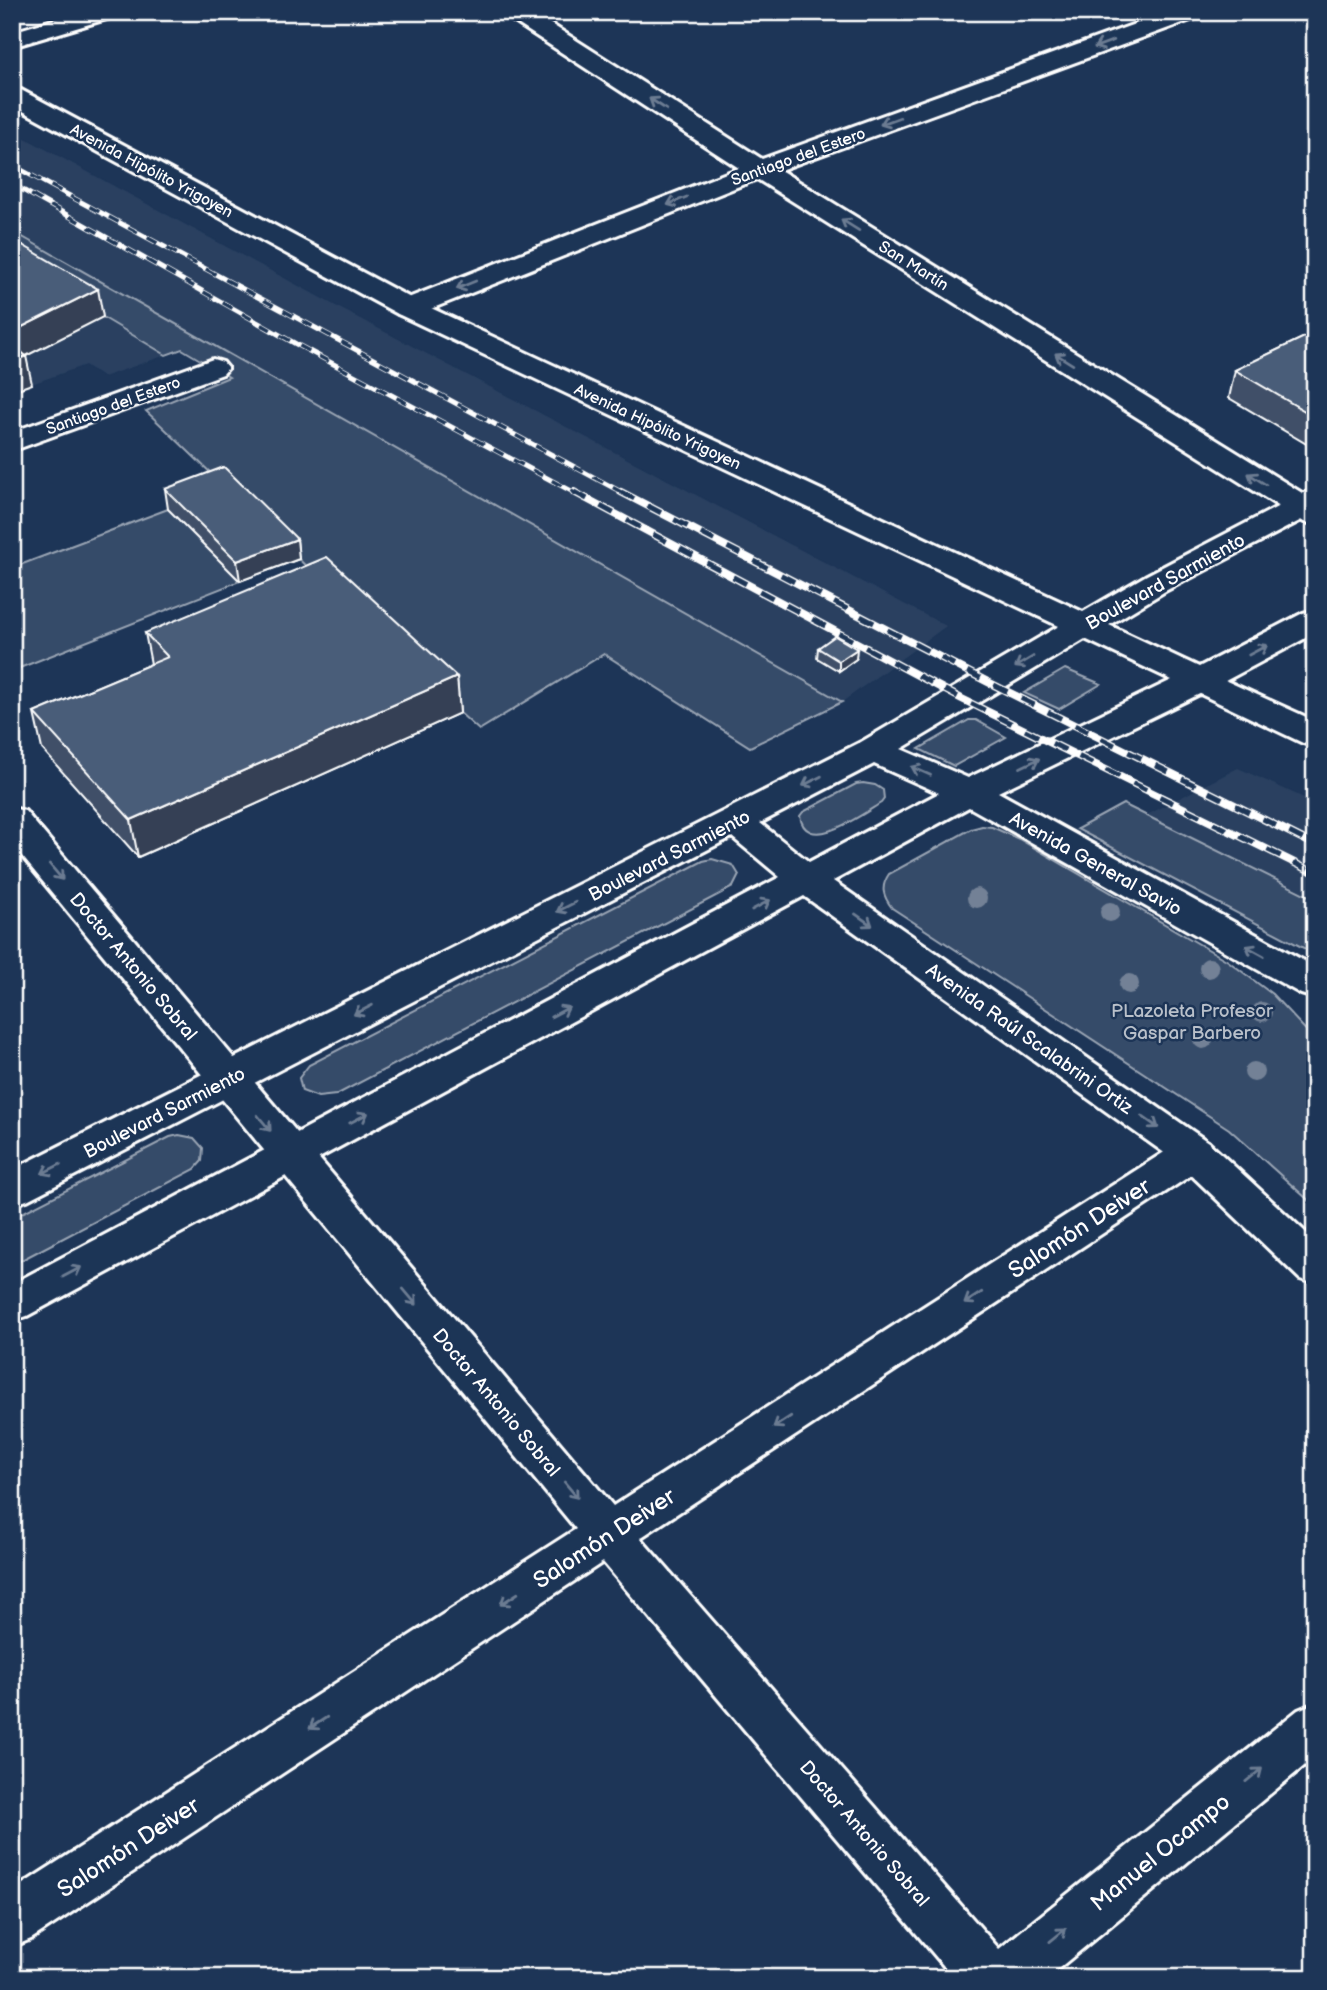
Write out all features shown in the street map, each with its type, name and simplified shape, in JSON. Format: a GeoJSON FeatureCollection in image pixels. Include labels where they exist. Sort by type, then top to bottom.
{"type":"FeatureCollection","features":[{"type":"Feature","properties":{"kind":"main road"},"geometry":{"type":"LineString","coordinates":[[12,40],[105,12]]}},
{"type":"Feature","properties":{"kind":"main road","name":"San Martín"},"geometry":{"type":"LineString","coordinates":[[516,12],[759,169],[1310,507]]}},
{"type":"Feature","properties":{"kind":"main road","name":"Santiago del Estero"},"geometry":{"type":"LineString","coordinates":[[408,308],[759,169],[1191,12]]}},
{"type":"Feature","properties":{"kind":"main road","name":"Avenida Hipólito Yrigoyen"},"geometry":{"type":"LineString","coordinates":[[12,95],[408,308],[1315,735]]}},
{"type":"Feature","properties":{"kind":"main road","name":"Santiago del Estero"},"geometry":{"type":"LineString","coordinates":[[12,442],[213,368]]}},
{"type":"Feature","properties":{"kind":"main road","name":"Boulevard Sarmiento"},"geometry":{"type":"LineString","coordinates":[[12,1189],[873,750],[1156,583],[1310,507]]}},
{"type":"Feature","properties":{"kind":"main road"},"geometry":{"type":"LineString","coordinates":[[12,1304],[808,881],[969,792],[1200,681],[1315,620]]}},
{"type":"Feature","properties":{"kind":"main road","name":"Avenida General Savio"},"geometry":{"type":"LineString","coordinates":[[873,750],[969,792],[1313,984]]}},
{"type":"Feature","properties":{"kind":"main road","name":"Doctor Antonio Sobral"},"geometry":{"type":"LineString","coordinates":[[12,820],[609,1535],[989,1978]]}},
{"type":"Feature","properties":{"kind":"main road","name":"Avenida Raúl Scalabrini Ortiz"},"geometry":{"type":"LineString","coordinates":[[735,821],[808,881],[1194,1153],[1315,1267]]}},
{"type":"Feature","properties":{"kind":"main road","name":"Salomón Deiver"},"geometry":{"type":"LineString","coordinates":[[12,1922],[1194,1153]]}},
{"type":"Feature","properties":{"kind":"main road","name":"Manuel Ocampo"},"geometry":{"type":"LineString","coordinates":[[1005,1978],[1315,1726]]}},
{"type":"Feature","properties":{"kind":"shaded area"},"geometry":{"type":"Polygon","coordinates":[[[12,131],[343,310],[946,626],[842,702],[12,231],[12,131]]]}},
{"type":"Feature","properties":{"kind":"shaded area"},"geometry":{"type":"Polygon","coordinates":[[[12,263],[166,355],[103,377],[85,365],[12,391],[12,263]]]}},
{"type":"Feature","properties":{"kind":"shaded area"},"geometry":{"type":"Polygon","coordinates":[[[1238,768],[1315,803],[1315,899],[1147,815],[1238,768]]]}},
{"type":"Feature","properties":{"kind":"green space"},"geometry":{"type":"Polygon","coordinates":[[[12,231],[842,702],[750,747],[604,654],[479,730],[394,652],[146,411],[229,377],[182,349],[166,355],[12,263],[12,231]]]}},
{"type":"Feature","properties":{"kind":"green space"},"geometry":{"type":"Polygon","coordinates":[[[168,509],[240,581],[12,671],[12,568],[168,509]]]}},
{"type":"Feature","properties":{"kind":"green space"},"geometry":{"type":"Polygon","coordinates":[[[1065,669],[1101,684],[1059,709],[1024,693],[1065,669]]]}},
{"type":"Feature","properties":{"kind":"green space"},"geometry":{"type":"Polygon","coordinates":[[[969,720],[976,720],[1006,737],[954,766],[919,749],[969,720]]]}},
{"type":"Feature","properties":{"kind":"green space"},"geometry":{"type":"Polygon","coordinates":[[[863,783],[883,790],[884,799],[881,803],[849,822],[824,832],[813,832],[805,827],[800,816],[803,812],[856,784],[863,783]]]}},
{"type":"Feature","properties":{"kind":"green space"},"geometry":{"type":"Polygon","coordinates":[[[1123,804],[1315,899],[1315,954],[1077,829],[1123,804]]]}},
{"type":"Feature","properties":{"kind":"green space","name":"PLazoleta Profesor Gaspar Barbero"},"geometry":{"type":"Polygon","coordinates":[[[992,827],[1019,839],[1228,961],[1272,994],[1315,1040],[1315,1206],[1229,1129],[892,908],[884,891],[884,883],[889,874],[971,829],[992,827]]]}},
{"type":"Feature","properties":{"kind":"green space"},"geometry":{"type":"Polygon","coordinates":[[[712,859],[733,865],[739,875],[733,887],[336,1095],[318,1097],[302,1091],[299,1078],[309,1065],[703,861],[712,859]]]}},
{"type":"Feature","properties":{"kind":"green space"},"geometry":{"type":"Polygon","coordinates":[[[179,1135],[194,1138],[203,1148],[202,1161],[195,1169],[12,1265],[12,1218],[170,1137],[179,1135]]]}},
{"type":"Feature","properties":{"kind":"building"},"geometry":{"type":"Polygon","coordinates":[[[12,239],[98,289],[12,332],[12,239]]]}},
{"type":"Feature","properties":{"kind":"building"},"geometry":{"type":"Polygon","coordinates":[[[1315,332],[1315,417],[1235,370],[1315,332]]]}},
{"type":"Feature","properties":{"kind":"building"},"geometry":{"type":"Polygon","coordinates":[[[12,344],[26,356],[12,361],[12,344]]]}},
{"type":"Feature","properties":{"kind":"building"},"geometry":{"type":"Polygon","coordinates":[[[224,467],[297,539],[237,561],[165,489],[224,467]]]}},
{"type":"Feature","properties":{"kind":"building"},"geometry":{"type":"Polygon","coordinates":[[[327,557],[457,677],[131,820],[34,713],[168,657],[145,633],[327,557]]]}},
{"type":"Feature","properties":{"kind":"building"},"geometry":{"type":"Polygon","coordinates":[[[835,636],[857,649],[839,661],[818,648],[835,636]]]}},
{"type":"Feature","properties":{"kind":"railway"},"geometry":{"type":"LineString","coordinates":[[12,165],[625,494]]}},
{"type":"Feature","properties":{"kind":"railway"},"geometry":{"type":"LineString","coordinates":[[12,184],[296,344],[577,494]]}},
{"type":"Feature","properties":{"kind":"railway"},"geometry":{"type":"LineString","coordinates":[[574,492],[962,699],[1315,873]]}},
{"type":"Feature","properties":{"kind":"railway"},"geometry":{"type":"LineString","coordinates":[[621,492],[986,681],[1315,845]]}}]}
